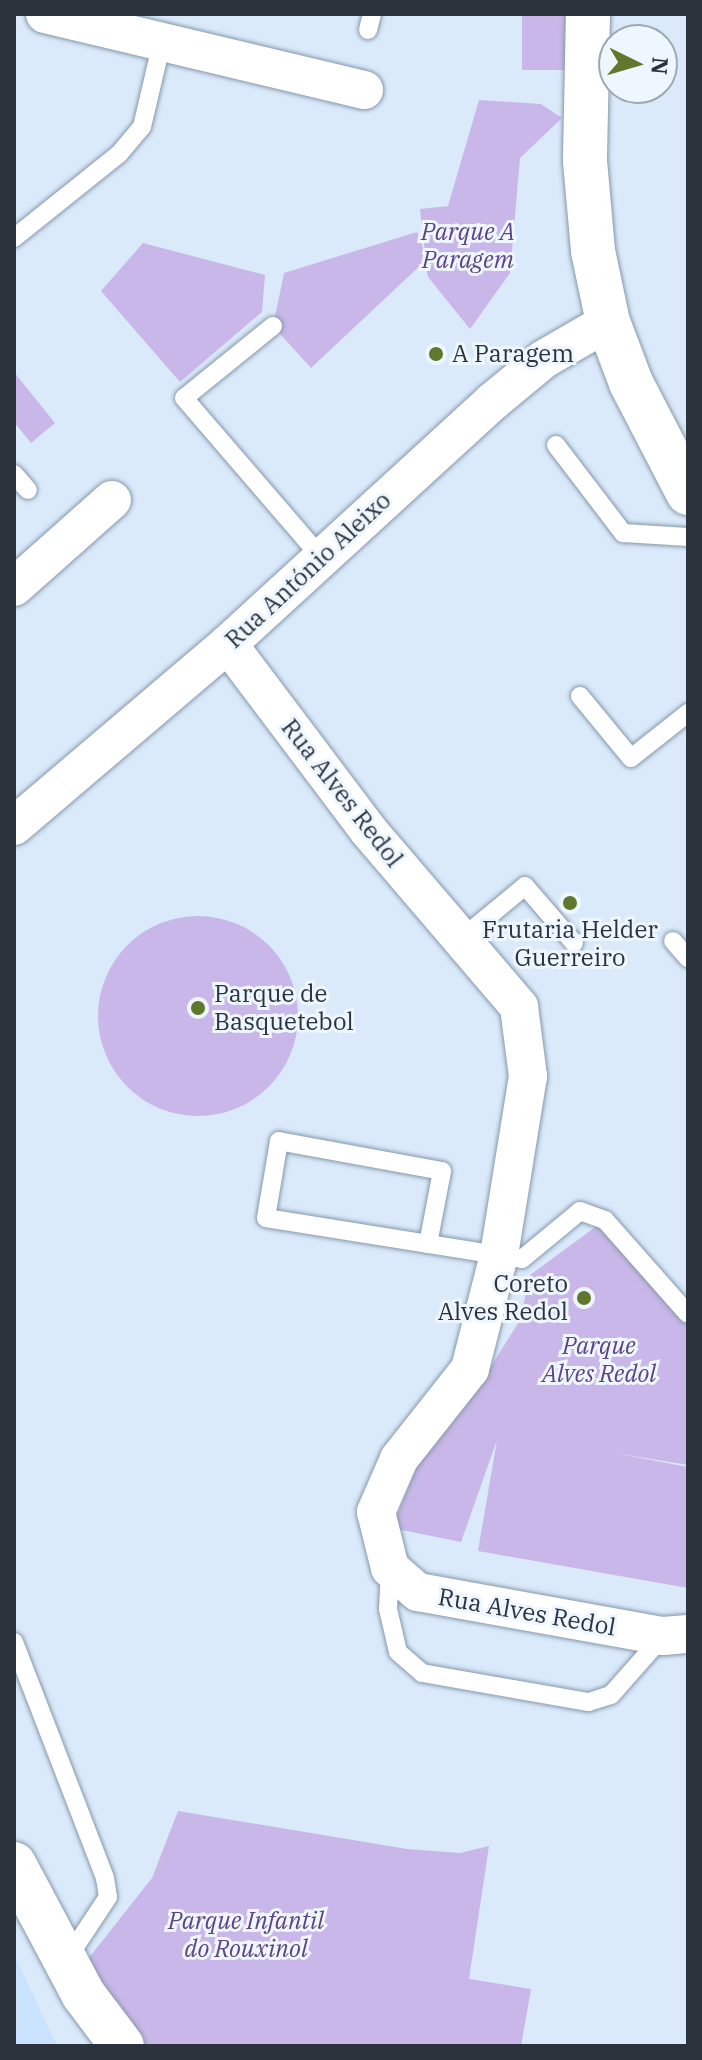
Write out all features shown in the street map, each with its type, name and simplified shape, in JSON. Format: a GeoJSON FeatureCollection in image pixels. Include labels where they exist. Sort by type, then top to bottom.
{"type":"FeatureCollection","features":[{"type":"Feature","properties":{"kind":"street"},"geometry":{"type":"LineString","coordinates":[[45,14],[364,90]]}},
{"type":"Feature","properties":{"kind":"street"},"geometry":{"type":"LineString","coordinates":[[588,14],[585,161],[593,251],[608,322],[637,396],[688,493]]}},
{"type":"Feature","properties":{"kind":"street","name":"Rua António Aleixo"},"geometry":{"type":"LineString","coordinates":[[14,826],[228,644],[544,359],[608,322]]}},
{"type":"Feature","properties":{"kind":"street"},"geometry":{"type":"LineString","coordinates":[[14,587],[112,500]]}},
{"type":"Feature","properties":{"kind":"street","name":"Rua Alves Redol"},"geometry":{"type":"LineString","coordinates":[[228,644],[368,830],[519,1007],[528,1076],[499,1255],[470,1369],[399,1459],[376,1512],[390,1568],[418,1592],[675,1635]]}},
{"type":"Feature","properties":{"kind":"street"},"geometry":{"type":"LineString","coordinates":[[14,1864],[65,1961],[122,2046]]}},
{"type":"Feature","properties":{"kind":"lane"},"geometry":{"type":"LineString","coordinates":[[14,238],[119,154],[142,127],[162,42]]}},
{"type":"Feature","properties":{"kind":"lane"},"geometry":{"type":"LineString","coordinates":[[273,326],[184,398],[321,557]]}},
{"type":"Feature","properties":{"kind":"lane"},"geometry":{"type":"LineString","coordinates":[[556,445],[623,533],[688,537]]}},
{"type":"Feature","properties":{"kind":"lane"},"geometry":{"type":"LineString","coordinates":[[14,474],[28,490]]}},
{"type":"Feature","properties":{"kind":"lane"},"geometry":{"type":"LineString","coordinates":[[580,696],[631,758],[688,713]]}},
{"type":"Feature","properties":{"kind":"lane"},"geometry":{"type":"LineString","coordinates":[[461,939],[525,886],[574,943]]}},
{"type":"Feature","properties":{"kind":"lane"},"geometry":{"type":"LineString","coordinates":[[673,941],[688,958]]}},
{"type":"Feature","properties":{"kind":"lane"},"geometry":{"type":"LineString","coordinates":[[428,1244],[442,1171],[279,1141],[266,1218],[428,1244],[499,1255],[522,1259],[580,1211],[605,1220],[688,1314]]}},
{"type":"Feature","properties":{"kind":"lane"},"geometry":{"type":"LineString","coordinates":[[390,1568],[388,1609],[398,1652],[422,1673],[589,1702],[611,1695],[675,1635]]}},
{"type":"Feature","properties":{"kind":"lane"},"geometry":{"type":"LineString","coordinates":[[14,1642],[105,1878],[108,1897],[65,1961]]}},
{"type":"Feature","properties":{"kind":"shaded area"},"geometry":{"type":"Polygon","coordinates":[[[14,1954],[57,2046],[14,2046],[14,1954]]]}},
{"type":"Feature","properties":{"kind":"green space"},"geometry":{"type":"Polygon","coordinates":[[[522,14],[565,14],[565,70],[522,70],[522,14]]]}},
{"type":"Feature","properties":{"kind":"green space","name":"Parque A Paragem"},"geometry":{"type":"Polygon","coordinates":[[[479,100],[541,104],[562,118],[520,158],[510,273],[470,329],[428,277],[425,261],[311,368],[273,326],[284,273],[417,232],[425,253],[420,209],[448,206],[479,100]]]}},
{"type":"Feature","properties":{"kind":"green space"},"geometry":{"type":"Polygon","coordinates":[[[143,243],[265,275],[262,312],[180,382],[101,291],[143,243]]]}},
{"type":"Feature","properties":{"kind":"green space"},"geometry":{"type":"Polygon","coordinates":[[[14,372],[55,423],[31,443],[14,422],[14,372]]]}},
{"type":"Feature","properties":{"kind":"green space","name":"Parque de Basquetebol"},"geometry":{"type":"Polygon","coordinates":[[[178,917],[218,917],[254,932],[282,960],[297,996],[297,1036],[282,1072],[254,1100],[218,1115],[178,1115],[142,1100],[114,1072],[99,1036],[99,996],[114,960],[142,932],[178,917]]]}},
{"type":"Feature","properties":{"kind":"green space","name":"Parque Alves Redol"},"geometry":{"type":"Polygon","coordinates":[[[605,1220],[688,1314],[688,1465],[614,1453],[688,1467],[688,1588],[478,1551],[497,1440],[461,1542],[392,1528],[424,1450],[490,1368],[520,1320],[530,1275],[605,1220]]]}},
{"type":"Feature","properties":{"kind":"green space","name":"Parque Infantil do Rouxinol"},"geometry":{"type":"Polygon","coordinates":[[[178,1811],[407,1849],[460,1853],[489,1846],[469,1979],[531,1989],[521,2046],[133,2046],[77,1973],[152,1878],[178,1811]]]}},
{"type":"Feature","properties":{"kind":"place","name":"A Paragem"},"geometry":{"type":"Point","coordinates":[436,354]}},
{"type":"Feature","properties":{"kind":"place","name":"Frutaria Helder Guerreiro"},"geometry":{"type":"Point","coordinates":[570,903]}},
{"type":"Feature","properties":{"kind":"place","name":"Parque de Basquetebol"},"geometry":{"type":"Point","coordinates":[198,1008]}},
{"type":"Feature","properties":{"kind":"place","name":"Coreto Alves Redol"},"geometry":{"type":"Point","coordinates":[584,1298]}}]}
